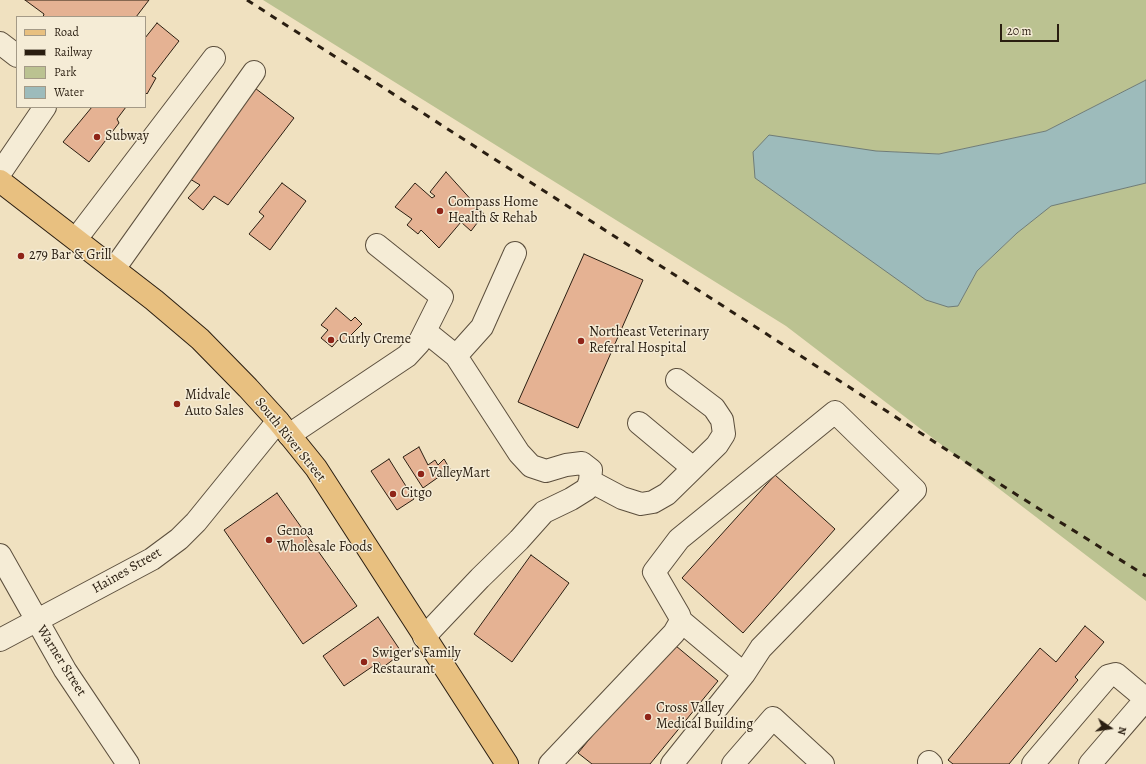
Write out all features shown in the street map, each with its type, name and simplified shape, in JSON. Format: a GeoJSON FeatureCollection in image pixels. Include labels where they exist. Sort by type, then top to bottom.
{"type":"FeatureCollection","features":[{"type":"Feature","properties":{"kind":"main road","name":"South River Street"},"geometry":{"type":"LineString","coordinates":[[0,181],[114,269],[200,339],[248,388],[284,428],[316,468],[507,764]]}},
{"type":"Feature","properties":{"kind":"street"},"geometry":{"type":"LineString","coordinates":[[0,43],[16,55]]}},
{"type":"Feature","properties":{"kind":"street"},"geometry":{"type":"LineString","coordinates":[[76,239],[214,58]]}},
{"type":"Feature","properties":{"kind":"street"},"geometry":{"type":"LineString","coordinates":[[114,269],[254,72]]}},
{"type":"Feature","properties":{"kind":"street"},"geometry":{"type":"LineString","coordinates":[[0,173],[44,108]]}},
{"type":"Feature","properties":{"kind":"street","name":"Haines Street"},"geometry":{"type":"LineString","coordinates":[[0,640],[146,563],[179,539],[284,428],[407,356],[419,343],[442,297],[377,245]]}},
{"type":"Feature","properties":{"kind":"street"},"geometry":{"type":"LineString","coordinates":[[456,356],[482,327],[515,253]]}},
{"type":"Feature","properties":{"kind":"street"},"geometry":{"type":"LineString","coordinates":[[424,637],[480,578],[519,540],[544,512],[571,499],[587,488],[590,481],[590,470],[582,462],[546,471],[531,466],[519,453],[456,356],[425,331]]}},
{"type":"Feature","properties":{"kind":"street"},"geometry":{"type":"LineString","coordinates":[[590,481],[622,498],[641,504],[653,502],[667,494],[717,445],[724,434],[722,420],[714,408],[677,380]]}},
{"type":"Feature","properties":{"kind":"street"},"geometry":{"type":"LineString","coordinates":[[550,764],[678,627],[679,615],[654,572],[679,539],[835,412],[915,490],[761,648],[744,674],[672,764]]}},
{"type":"Feature","properties":{"kind":"street"},"geometry":{"type":"LineString","coordinates":[[639,423],[693,468]]}},
{"type":"Feature","properties":{"kind":"street","name":"Warner Street"},"geometry":{"type":"LineString","coordinates":[[0,555],[65,670],[128,764]]}},
{"type":"Feature","properties":{"kind":"street"},"geometry":{"type":"LineString","coordinates":[[678,627],[744,674]]}},
{"type":"Feature","properties":{"kind":"street"},"geometry":{"type":"LineString","coordinates":[[1033,764],[1108,676],[1116,674],[1143,706],[1090,764]]}},
{"type":"Feature","properties":{"kind":"street"},"geometry":{"type":"LineString","coordinates":[[733,764],[773,718],[823,764]]}},
{"type":"Feature","properties":{"kind":"green space"},"geometry":{"type":"Polygon","coordinates":[[[263,0],[1146,0],[1146,80],[1046,131],[939,154],[876,151],[958,306],[977,271],[1017,233],[1051,205],[1146,183],[1146,601],[786,326],[263,0]]]}},
{"type":"Feature","properties":{"kind":"water"},"geometry":{"type":"Polygon","coordinates":[[[1146,80],[1146,183],[1051,206],[1017,233],[977,271],[958,306],[948,307],[926,300],[755,178],[753,152],[769,135],[876,151],[939,154],[1046,131],[1146,80]]]}},
{"type":"Feature","properties":{"kind":"building"},"geometry":{"type":"Polygon","coordinates":[[[25,0],[149,0],[137,16],[43,16],[44,14],[25,0]]]}},
{"type":"Feature","properties":{"kind":"building"},"geometry":{"type":"Polygon","coordinates":[[[157,23],[179,41],[152,76],[156,78],[147,94],[146,93],[146,37],[157,23]]]}},
{"type":"Feature","properties":{"kind":"building"},"geometry":{"type":"Polygon","coordinates":[[[251,85],[294,118],[228,205],[214,196],[203,210],[188,198],[200,185],[185,176],[251,85]]]}},
{"type":"Feature","properties":{"kind":"building"},"geometry":{"type":"Polygon","coordinates":[[[91,108],[125,108],[117,119],[119,123],[89,162],[63,142],[91,108]]]}},
{"type":"Feature","properties":{"kind":"building","name":"Compass Home Health & Rehab"},"geometry":{"type":"Polygon","coordinates":[[[446,172],[484,214],[471,231],[461,222],[439,248],[421,230],[418,234],[407,225],[412,219],[395,207],[415,183],[432,198],[435,196],[430,192],[446,172]]]}},
{"type":"Feature","properties":{"kind":"building"},"geometry":{"type":"Polygon","coordinates":[[[282,183],[306,201],[270,250],[249,234],[264,216],[259,212],[282,183]]]}},
{"type":"Feature","properties":{"kind":"building","name":"Northeast Veterinary Referral Hospital"},"geometry":{"type":"Polygon","coordinates":[[[584,254],[643,280],[578,428],[518,402],[584,254]]]}},
{"type":"Feature","properties":{"kind":"building"},"geometry":{"type":"Polygon","coordinates":[[[336,308],[351,321],[355,317],[362,324],[342,344],[338,340],[332,347],[321,338],[328,330],[321,325],[336,308]]]}},
{"type":"Feature","properties":{"kind":"building"},"geometry":{"type":"Polygon","coordinates":[[[419,447],[428,465],[435,460],[438,465],[444,459],[450,469],[423,488],[403,457],[419,447]]]}},
{"type":"Feature","properties":{"kind":"building"},"geometry":{"type":"Polygon","coordinates":[[[389,459],[414,499],[397,510],[371,471],[389,459]]]}},
{"type":"Feature","properties":{"kind":"building"},"geometry":{"type":"Polygon","coordinates":[[[775,475],[835,529],[743,633],[682,578],[775,475]]]}},
{"type":"Feature","properties":{"kind":"building"},"geometry":{"type":"Polygon","coordinates":[[[277,493],[357,606],[303,644],[224,530],[277,493]]]}},
{"type":"Feature","properties":{"kind":"building"},"geometry":{"type":"Polygon","coordinates":[[[531,555],[569,583],[512,662],[474,634],[531,555]]]}},
{"type":"Feature","properties":{"kind":"building"},"geometry":{"type":"Polygon","coordinates":[[[378,617],[402,653],[382,668],[379,662],[344,686],[323,656],[378,617]]]}},
{"type":"Feature","properties":{"kind":"building"},"geometry":{"type":"Polygon","coordinates":[[[1085,626],[1104,642],[1075,677],[1078,680],[1009,764],[953,764],[948,760],[1040,648],[1056,662],[1085,626]]]}},
{"type":"Feature","properties":{"kind":"building","name":"Cross Valley Medical Building"},"geometry":{"type":"Polygon","coordinates":[[[670,641],[718,681],[650,764],[592,764],[578,753],[670,641]]]}},
{"type":"Feature","properties":{"kind":"railway"},"geometry":{"type":"LineString","coordinates":[[247,0],[1017,495],[1146,576]]}},
{"type":"Feature","properties":{"kind":"place","name":"Subway"},"geometry":{"type":"Point","coordinates":[97,137]}},
{"type":"Feature","properties":{"kind":"place","name":"Compass Home Health & Rehab"},"geometry":{"type":"Point","coordinates":[440,211]}},
{"type":"Feature","properties":{"kind":"place","name":"279 Bar & Grill"},"geometry":{"type":"Point","coordinates":[21,256]}},
{"type":"Feature","properties":{"kind":"place","name":"Curly Creme"},"geometry":{"type":"Point","coordinates":[331,340]}},
{"type":"Feature","properties":{"kind":"place","name":"Northeast Veterinary Referral Hospital"},"geometry":{"type":"Point","coordinates":[581,341]}},
{"type":"Feature","properties":{"kind":"place","name":"Midvale Auto Sales"},"geometry":{"type":"Point","coordinates":[177,404]}},
{"type":"Feature","properties":{"kind":"place","name":"ValleyMart"},"geometry":{"type":"Point","coordinates":[421,474]}},
{"type":"Feature","properties":{"kind":"place","name":"Citgo"},"geometry":{"type":"Point","coordinates":[393,494]}},
{"type":"Feature","properties":{"kind":"place","name":"Genoa Wholesale Foods"},"geometry":{"type":"Point","coordinates":[269,540]}},
{"type":"Feature","properties":{"kind":"place","name":"Swiger's Family Restaurant"},"geometry":{"type":"Point","coordinates":[364,662]}},
{"type":"Feature","properties":{"kind":"place","name":"Cross Valley Medical Building"},"geometry":{"type":"Point","coordinates":[648,717]}}]}
